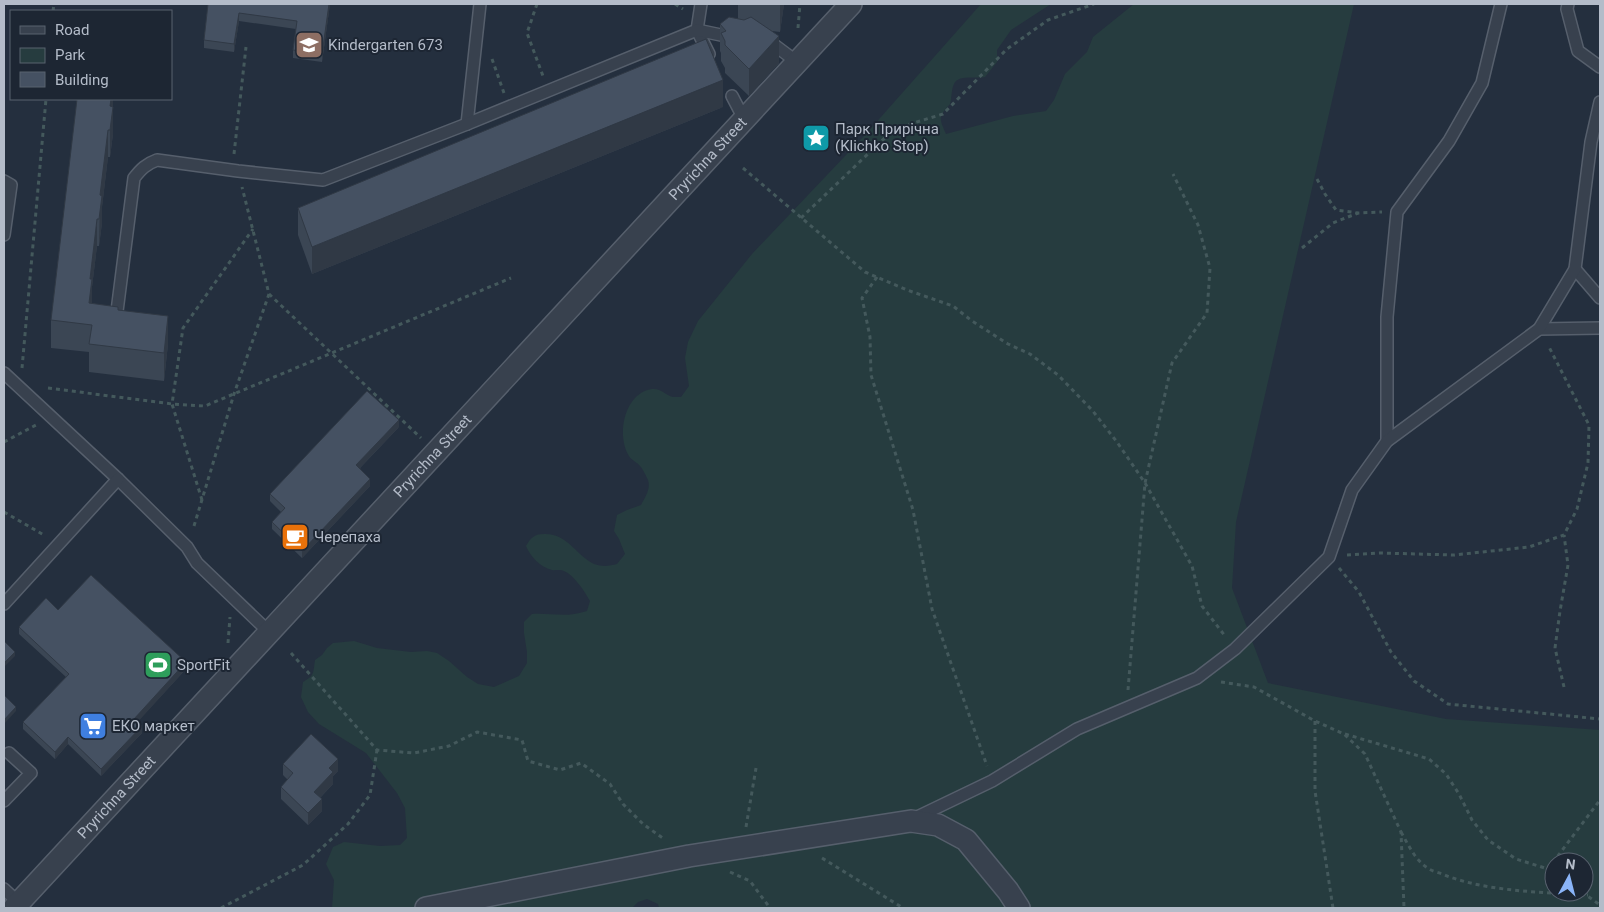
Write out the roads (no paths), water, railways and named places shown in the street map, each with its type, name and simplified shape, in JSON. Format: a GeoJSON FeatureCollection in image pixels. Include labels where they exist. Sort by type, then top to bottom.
{"type":"FeatureCollection","features":[{"type":"Feature","properties":{"kind":"street","name":"Pryrichna Street"},"geometry":{"type":"LineString","coordinates":[[16,902],[851,4]]}},
{"type":"Feature","properties":{"kind":"street"},"geometry":{"type":"LineString","coordinates":[[426,908],[689,856],[911,820],[938,825],[966,840],[1008,891],[1019,908]]}},
{"type":"Feature","properties":{"kind":"lane"},"geometry":{"type":"LineString","coordinates":[[467,124],[480,4]]}},
{"type":"Feature","properties":{"kind":"lane"},"geometry":{"type":"LineString","coordinates":[[701,4],[697,30],[714,63]]}},
{"type":"Feature","properties":{"kind":"lane"},"geometry":{"type":"LineString","coordinates":[[1387,441],[1387,317],[1397,212],[1449,141],[1482,82],[1501,4]]}},
{"type":"Feature","properties":{"kind":"lane"},"geometry":{"type":"LineString","coordinates":[[1568,4],[1567,8],[1578,51],[1600,67]]}},
{"type":"Feature","properties":{"kind":"lane"},"geometry":{"type":"LineString","coordinates":[[116,319],[134,178],[148,163],[157,160],[323,180],[467,124],[697,30],[745,40]]}},
{"type":"Feature","properties":{"kind":"lane"},"geometry":{"type":"LineString","coordinates":[[773,44],[797,62]]}},
{"type":"Feature","properties":{"kind":"lane"},"geometry":{"type":"LineString","coordinates":[[732,96],[744,119]]}},
{"type":"Feature","properties":{"kind":"lane"},"geometry":{"type":"LineString","coordinates":[[911,820],[992,780],[1077,729],[1197,678],[1235,649],[1328,557],[1352,490],[1387,441],[1540,329],[1575,269],[1596,143],[1600,102]]}},
{"type":"Feature","properties":{"kind":"lane"},"geometry":{"type":"LineString","coordinates":[[4,181],[11,185],[4,235]]}},
{"type":"Feature","properties":{"kind":"lane"},"geometry":{"type":"LineString","coordinates":[[1575,269],[1600,298]]}},
{"type":"Feature","properties":{"kind":"lane"},"geometry":{"type":"LineString","coordinates":[[1540,329],[1600,328]]}},
{"type":"Feature","properties":{"kind":"lane"},"geometry":{"type":"LineString","coordinates":[[4,373],[118,479],[187,547],[197,563],[269,632]]}},
{"type":"Feature","properties":{"kind":"lane"},"geometry":{"type":"LineString","coordinates":[[4,604],[118,479]]}},
{"type":"Feature","properties":{"kind":"lane"},"geometry":{"type":"LineString","coordinates":[[4,801],[31,773],[9,753]]}},
{"type":"Feature","properties":{"kind":"place","name":"Kindergarten 673"},"geometry":{"type":"Point","coordinates":[309,45]}},
{"type":"Feature","properties":{"kind":"place","name":"Парк Прирічна (Klichko Stop)"},"geometry":{"type":"Point","coordinates":[816,138]}},
{"type":"Feature","properties":{"kind":"place","name":"Черепаха"},"geometry":{"type":"Point","coordinates":[295,537]}},
{"type":"Feature","properties":{"kind":"place","name":"SportFit"},"geometry":{"type":"Point","coordinates":[158,665]}},
{"type":"Feature","properties":{"kind":"place","name":"ЕКО маркет"},"geometry":{"type":"Point","coordinates":[93,726]}}]}
